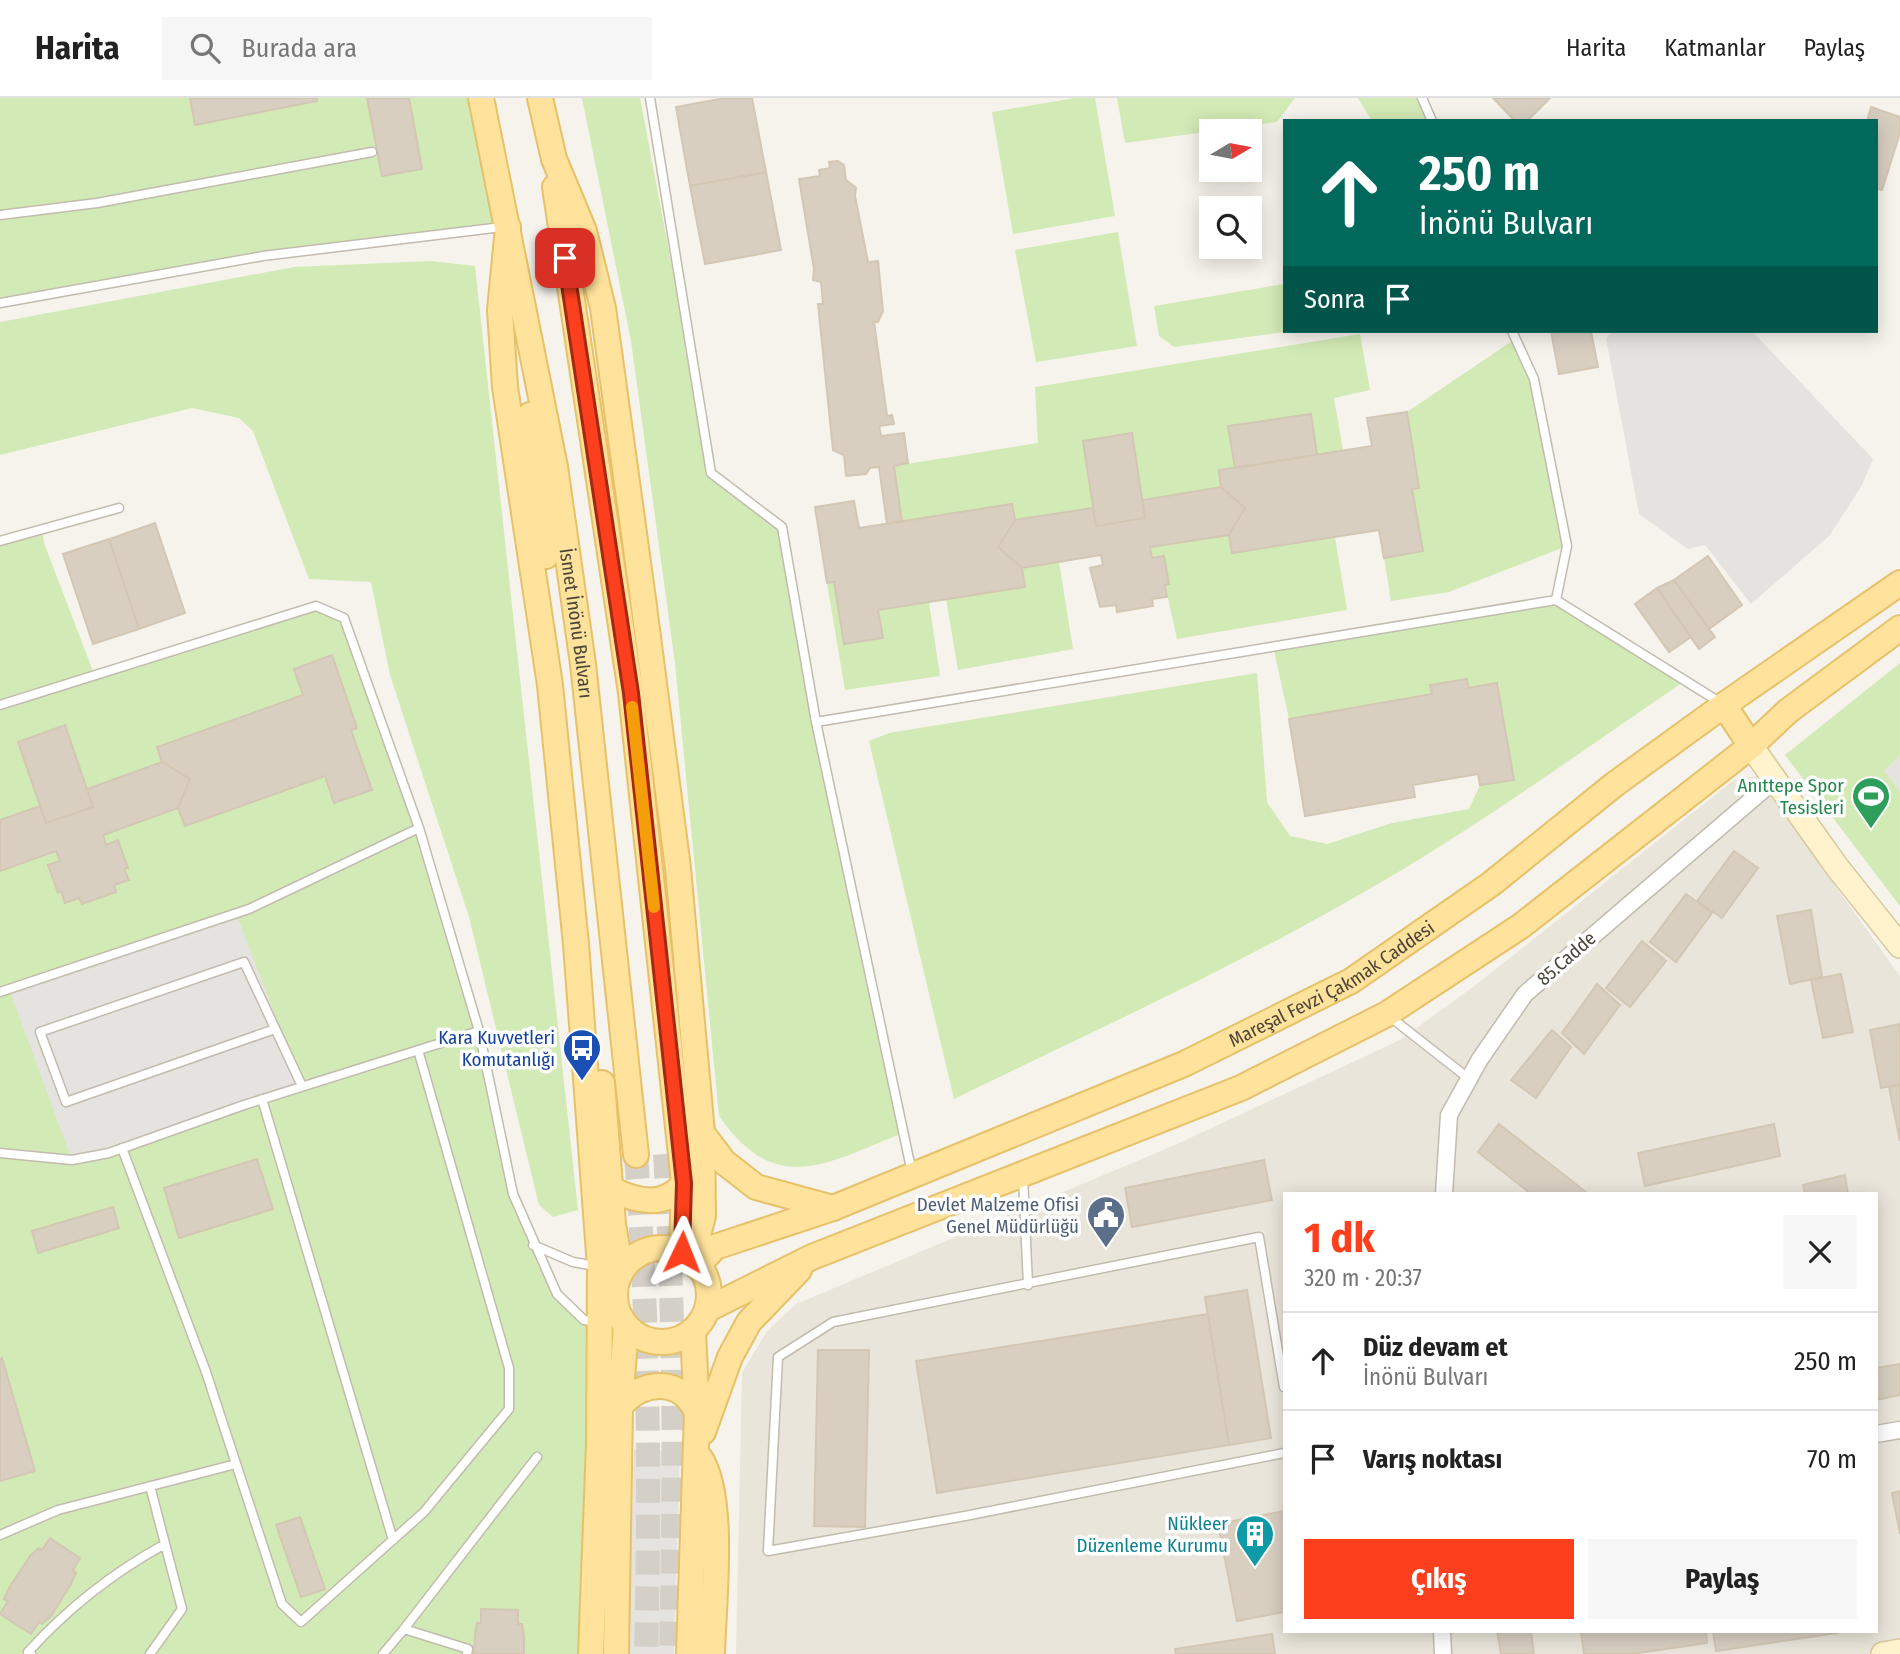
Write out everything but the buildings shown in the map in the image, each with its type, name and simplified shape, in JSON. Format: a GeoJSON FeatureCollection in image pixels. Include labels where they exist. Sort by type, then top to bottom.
{"type":"FeatureCollection","features":[{"type":"Feature","properties":{"kind":"main road","name":"İsmet İnönü Bulvarı"},"geometry":{"type":"LineString","coordinates":[[481,98],[555,467],[583,664],[636,1155]]}},
{"type":"Feature","properties":{"kind":"main road"},"geometry":{"type":"LineString","coordinates":[[540,98],[554,159],[584,231],[603,308],[678,868],[702,1133],[703,1216],[690,1259]]}},
{"type":"Feature","properties":{"kind":"main road"},"geometry":{"type":"LineString","coordinates":[[554,159],[554,181],[631,693],[690,1259],[709,1288],[708,1309]]}},
{"type":"Feature","properties":{"kind":"main road"},"geometry":{"type":"LineString","coordinates":[[508,227],[584,878],[613,1190],[613,1272],[620,1407],[616,1654]]}},
{"type":"Feature","properties":{"kind":"main road"},"geometry":{"type":"LineString","coordinates":[[508,227],[500,310],[505,387],[551,698],[583,1023],[613,1272]]}},
{"type":"Feature","properties":{"kind":"main road","name":"İsmet İnönü Bulvarı"},"geometry":{"type":"LineString","coordinates":[[599,488],[613,677],[665,1154]]}},
{"type":"Feature","properties":{"kind":"main road","name":"Mareşal Fevzi Çakmak Caddesi"},"geometry":{"type":"LineString","coordinates":[[690,1259],[734,1239],[766,1232],[833,1208],[1184,1064],[1351,981],[1491,884],[1615,784],[1900,583]]}},
{"type":"Feature","properties":{"kind":"main road"},"geometry":{"type":"LineString","coordinates":[[616,1322],[638,1336],[666,1342],[681,1339],[693,1331],[708,1309],[812,1256],[1241,1088],[1387,1014],[1521,926],[1751,746],[1788,711],[1900,628]]}},
{"type":"Feature","properties":{"kind":"main road"},"geometry":{"type":"LineString","coordinates":[[1724,705],[1751,746]]}},
{"type":"Feature","properties":{"kind":"main road"},"geometry":{"type":"LineString","coordinates":[[702,1133],[724,1162],[756,1187],[833,1208]]}},
{"type":"Feature","properties":{"kind":"main road"},"geometry":{"type":"LineString","coordinates":[[613,1190],[630,1198],[656,1200],[676,1194],[684,1183]]}},
{"type":"Feature","properties":{"kind":"main road"},"geometry":{"type":"LineString","coordinates":[[613,1272],[642,1252],[669,1248],[690,1259]]}},
{"type":"Feature","properties":{"kind":"main road"},"geometry":{"type":"LineString","coordinates":[[695,1452],[730,1357],[749,1322],[812,1256]]}},
{"type":"Feature","properties":{"kind":"main road"},"geometry":{"type":"LineString","coordinates":[[591,1654],[599,1444],[616,1322]]}},
{"type":"Feature","properties":{"kind":"main road"},"geometry":{"type":"LineString","coordinates":[[689,1654],[697,1413],[693,1331]]}},
{"type":"Feature","properties":{"kind":"main road"},"geometry":{"type":"LineString","coordinates":[[620,1407],[628,1397],[660,1384],[672,1385],[688,1396],[697,1413]]}},
{"type":"Feature","properties":{"kind":"main road"},"geometry":{"type":"LineString","coordinates":[[695,1452],[704,1464],[713,1493],[715,1544],[712,1654]]}},
{"type":"Feature","properties":{"kind":"street"},"geometry":{"type":"LineString","coordinates":[[1751,746],[1837,867],[1900,946]]}},
{"type":"Feature","properties":{"kind":"street","name":"85.Cadde"},"geometry":{"type":"LineString","coordinates":[[1444,1192],[1449,1115],[1468,1078],[1525,993],[1776,779]]}},
{"type":"Feature","properties":{"kind":"street"},"geometry":{"type":"LineString","coordinates":[[1878,1434],[1900,1430]]}},
{"type":"Feature","properties":{"kind":"street"},"geometry":{"type":"LineString","coordinates":[[1442,1633],[1443,1654]]}},
{"type":"Feature","properties":{"kind":"street"},"geometry":{"type":"LineString","coordinates":[[1883,1654],[1900,1651]]}},
{"type":"Feature","properties":{"kind":"lane"},"geometry":{"type":"LineString","coordinates":[[650,98],[711,473],[782,527],[816,722],[913,1176]]}},
{"type":"Feature","properties":{"kind":"lane"},"geometry":{"type":"LineString","coordinates":[[1422,98],[1431,119]]}},
{"type":"Feature","properties":{"kind":"lane"},"geometry":{"type":"LineString","coordinates":[[0,215],[97,203],[372,152]]}},
{"type":"Feature","properties":{"kind":"lane"},"geometry":{"type":"LineString","coordinates":[[0,303],[263,256],[508,227]]}},
{"type":"Feature","properties":{"kind":"lane"},"geometry":{"type":"LineString","coordinates":[[1513,333],[1534,379],[1567,547],[1556,600]]}},
{"type":"Feature","properties":{"kind":"lane"},"geometry":{"type":"LineString","coordinates":[[0,541],[119,508]]}},
{"type":"Feature","properties":{"kind":"lane"},"geometry":{"type":"LineString","coordinates":[[816,722],[1556,600],[1724,705]]}},
{"type":"Feature","properties":{"kind":"lane"},"geometry":{"type":"LineString","coordinates":[[0,705],[316,606],[344,618],[419,828],[479,1031],[513,1194],[533,1245],[557,1294],[584,1320],[616,1322]]}},
{"type":"Feature","properties":{"kind":"lane"},"geometry":{"type":"LineString","coordinates":[[0,992],[249,909],[419,828]]}},
{"type":"Feature","properties":{"kind":"lane"},"geometry":{"type":"LineString","coordinates":[[275,1029],[66,1102],[40,1032],[244,962],[302,1086]]}},
{"type":"Feature","properties":{"kind":"lane"},"geometry":{"type":"LineString","coordinates":[[1387,1014],[1468,1078]]}},
{"type":"Feature","properties":{"kind":"lane"},"geometry":{"type":"LineString","coordinates":[[0,1153],[72,1160],[122,1148],[262,1099],[479,1031]]}},
{"type":"Feature","properties":{"kind":"lane"},"geometry":{"type":"LineString","coordinates":[[122,1148],[206,1372],[282,1604],[301,1622],[424,1512],[509,1409],[509,1368],[418,1049]]}},
{"type":"Feature","properties":{"kind":"lane"},"geometry":{"type":"LineString","coordinates":[[262,1099],[393,1540]]}},
{"type":"Feature","properties":{"kind":"lane"},"geometry":{"type":"LineString","coordinates":[[1023,1174],[1028,1285]]}},
{"type":"Feature","properties":{"kind":"lane"},"geometry":{"type":"LineString","coordinates":[[1283,1374],[1280,1335],[1259,1237],[833,1322],[778,1357],[768,1551],[965,1516],[1283,1453]]}},
{"type":"Feature","properties":{"kind":"lane"},"geometry":{"type":"LineString","coordinates":[[533,1245],[573,1262],[613,1272]]}},
{"type":"Feature","properties":{"kind":"lane"},"geometry":{"type":"LineString","coordinates":[[383,1654],[537,1457]]}},
{"type":"Feature","properties":{"kind":"lane"},"geometry":{"type":"LineString","coordinates":[[0,1535],[58,1510],[236,1464]]}},
{"type":"Feature","properties":{"kind":"lane"},"geometry":{"type":"LineString","coordinates":[[150,1486],[183,1609],[150,1654]]}},
{"type":"Feature","properties":{"kind":"lane"},"geometry":{"type":"LineString","coordinates":[[31,1654],[28,1652],[46,1632],[119,1569],[165,1544]]}},
{"type":"Feature","properties":{"kind":"lane"},"geometry":{"type":"LineString","coordinates":[[404,1629],[468,1648],[467,1654]]}},
{"type":"Feature","properties":{"kind":"shaded area"},"geometry":{"type":"Polygon","coordinates":[[[1612,333],[1754,333],[1873,459],[1862,485],[1830,535],[1751,604],[1705,545],[1688,549],[1639,514],[1606,338],[1612,333]]]}},
{"type":"Feature","properties":{"kind":"shaded area"},"geometry":{"type":"Polygon","coordinates":[[[1900,755],[1900,791],[1884,771],[1900,755]]]}},
{"type":"Feature","properties":{"kind":"shaded area"},"geometry":{"type":"Polygon","coordinates":[[[1756,776],[1900,976],[1900,1654],[736,1654],[742,1373],[767,1331],[796,1304],[1175,1145],[1400,1040],[1477,984],[1734,780],[1756,776]]]}},
{"type":"Feature","properties":{"kind":"shaded area"},"geometry":{"type":"Polygon","coordinates":[[[236,913],[302,1086],[109,1153],[72,1160],[9,989],[236,913]]]}},
{"type":"Feature","properties":{"kind":"shaded area"},"geometry":{"type":"Polygon","coordinates":[[[634,1449],[680,1451],[674,1654],[628,1654],[634,1449]]]}},
{"type":"Feature","properties":{"kind":"green space"},"geometry":{"type":"Polygon","coordinates":[[[0,98],[481,98],[508,227],[263,256],[0,304],[0,98]]]}},
{"type":"Feature","properties":{"kind":"green space"},"geometry":{"type":"Polygon","coordinates":[[[582,98],[640,98],[711,473],[782,527],[816,722],[903,1133],[826,1162],[804,1166],[782,1165],[761,1157],[740,1142],[719,1116],[675,663],[631,341],[582,98]]]}},
{"type":"Feature","properties":{"kind":"green space"},"geometry":{"type":"Polygon","coordinates":[[[1075,98],[1095,98],[1115,216],[1013,234],[992,112],[1075,98]]]}},
{"type":"Feature","properties":{"kind":"green space"},"geometry":{"type":"Polygon","coordinates":[[[1117,98],[1295,98],[1277,122],[1262,124],[1262,119],[1199,119],[1199,133],[1125,143],[1117,98]]]}},
{"type":"Feature","properties":{"kind":"green space"},"geometry":{"type":"Polygon","coordinates":[[[1358,98],[1422,98],[1429,119],[1371,119],[1358,98]]]}},
{"type":"Feature","properties":{"kind":"green space"},"geometry":{"type":"Polygon","coordinates":[[[1118,232],[1137,346],[1036,362],[1015,250],[1118,232]]]}},
{"type":"Feature","properties":{"kind":"green space"},"geometry":{"type":"Polygon","coordinates":[[[431,261],[475,266],[578,1210],[553,1217],[539,1205],[469,917],[390,675],[371,582],[309,579],[253,431],[239,418],[192,408],[0,455],[0,322],[294,267],[431,261]]]}},
{"type":"Feature","properties":{"kind":"green space"},"geometry":{"type":"Polygon","coordinates":[[[1283,284],[1283,332],[1174,347],[1159,336],[1154,306],[1283,284]]]}},
{"type":"Feature","properties":{"kind":"green space"},"geometry":{"type":"Polygon","coordinates":[[[1360,334],[1370,390],[1334,398],[1343,450],[1219,470],[1221,487],[1143,500],[1131,433],[1083,441],[1093,508],[1015,520],[1011,504],[902,522],[894,466],[1038,443],[1035,387],[1360,334]]]}},
{"type":"Feature","properties":{"kind":"green space"},"geometry":{"type":"Polygon","coordinates":[[[1515,339],[1534,379],[1567,546],[1449,592],[1391,601],[1384,558],[1422,551],[1412,489],[1419,487],[1407,412],[1515,339]]]}},
{"type":"Feature","properties":{"kind":"green space"},"geometry":{"type":"Polygon","coordinates":[[[42,529],[44,543],[94,674],[316,606],[344,618],[419,828],[479,1031],[513,1194],[557,1294],[584,1320],[600,1322],[591,1654],[0,1654],[0,541],[42,529]]]}},
{"type":"Feature","properties":{"kind":"green space"},"geometry":{"type":"Polygon","coordinates":[[[1229,535],[1232,553],[1335,537],[1347,610],[1177,639],[1165,585],[1169,584],[1164,556],[1152,558],[1150,547],[1229,535]]]}},
{"type":"Feature","properties":{"kind":"green space"},"geometry":{"type":"Polygon","coordinates":[[[1059,562],[1073,649],[958,670],[946,599],[1025,587],[1022,568],[1059,562]]]}},
{"type":"Feature","properties":{"kind":"green space"},"geometry":{"type":"Polygon","coordinates":[[[834,582],[844,644],[882,638],[878,610],[929,602],[940,676],[845,690],[827,583],[834,582]]]}},
{"type":"Feature","properties":{"kind":"green space"},"geometry":{"type":"Polygon","coordinates":[[[1556,600],[1685,681],[1482,819],[1357,896],[1208,976],[954,1099],[869,741],[889,733],[1257,673],[1267,802],[1290,836],[1327,844],[1392,823],[1469,809],[1480,785],[1514,779],[1498,683],[1468,688],[1466,679],[1430,685],[1432,694],[1289,719],[1273,646],[1556,600]]]}},
{"type":"Feature","properties":{"kind":"green space","name":"Anıttepe Spor Tesisleri"},"geometry":{"type":"Polygon","coordinates":[[[1900,663],[1900,906],[1785,755],[1900,663]]]}},
{"type":"Feature","properties":{"kind":"tunnel"},"geometry":{"type":"LineString","coordinates":[[665,1154],[673,1404],[671,1654]]}},
{"type":"Feature","properties":{"kind":"tunnel"},"geometry":{"type":"LineString","coordinates":[[636,1155],[644,1280],[647,1404],[646,1654]]}},
{"type":"Feature","properties":{"kind":"slow traffic"},"geometry":{"type":"LineString","coordinates":[[632,707],[654,907]]}},
{"type":"Feature","properties":{"kind":"place","name":"Anıttepe Spor Tesisleri"},"geometry":{"type":"Point","coordinates":[1871,830]}},
{"type":"Feature","properties":{"kind":"place","name":"Kara Kuvvetleri Komutanlığı"},"geometry":{"type":"Point","coordinates":[582,1082]}},
{"type":"Feature","properties":{"kind":"place","name":"Devlet Malzeme Ofisi Genel Müdürlüğü"},"geometry":{"type":"Point","coordinates":[1106,1249]}},
{"type":"Feature","properties":{"kind":"place","name":"Nükleer Düzenleme Kurumu"},"geometry":{"type":"Point","coordinates":[1255,1568]}},
{"type":"Feature","properties":{"kind":"route"},"geometry":{"type":"LineString","coordinates":[[565,258],[631,693],[676,1095],[684,1183],[682,1252]]}}]}
